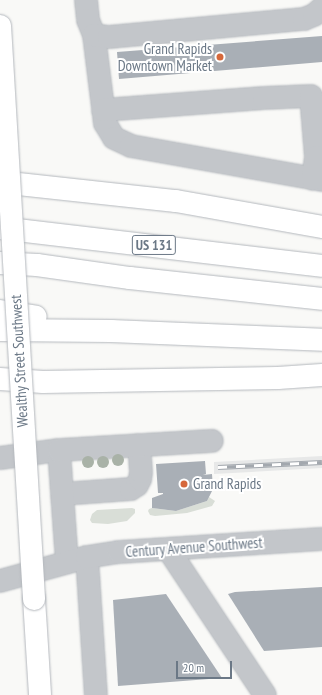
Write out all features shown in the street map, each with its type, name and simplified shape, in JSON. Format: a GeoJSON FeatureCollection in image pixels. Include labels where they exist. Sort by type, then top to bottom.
{"type":"FeatureCollection","features":[{"type":"Feature","properties":{"kind":"main road","name":"Wealthy Street Southwest"},"geometry":{"type":"LineString","coordinates":[[0,26],[10,380],[34,599],[40,695]]}},
{"type":"Feature","properties":{"kind":"main road"},"geometry":{"type":"LineString","coordinates":[[0,182],[176,201],[322,227]]}},
{"type":"Feature","properties":{"kind":"main road","name":"US 131"},"geometry":{"type":"LineString","coordinates":[[0,228],[322,266]]}},
{"type":"Feature","properties":{"kind":"main road"},"geometry":{"type":"LineString","coordinates":[[7,264],[322,299]]}},
{"type":"Feature","properties":{"kind":"main road"},"geometry":{"type":"LineString","coordinates":[[0,311],[110,331]]}},
{"type":"Feature","properties":{"kind":"main road"},"geometry":{"type":"LineString","coordinates":[[0,330],[110,331],[322,340]]}},
{"type":"Feature","properties":{"kind":"main road"},"geometry":{"type":"LineString","coordinates":[[10,380],[278,378],[322,375]]}},
{"type":"Feature","properties":{"kind":"street"},"geometry":{"type":"LineString","coordinates":[[86,0],[88,20],[94,35],[105,123],[114,138],[130,146],[318,180],[311,96],[104,110]]}},
{"type":"Feature","properties":{"kind":"street"},"geometry":{"type":"LineString","coordinates":[[94,35],[101,17],[100,0]]}},
{"type":"Feature","properties":{"kind":"street"},"geometry":{"type":"LineString","coordinates":[[94,35],[109,36],[304,19],[314,15],[322,8]]}},
{"type":"Feature","properties":{"kind":"street"},"geometry":{"type":"LineString","coordinates":[[0,458],[59,450],[212,441]]}},
{"type":"Feature","properties":{"kind":"street"},"geometry":{"type":"LineString","coordinates":[[62,494],[131,489],[136,485],[141,472],[139,446]]}},
{"type":"Feature","properties":{"kind":"street"},"geometry":{"type":"LineString","coordinates":[[59,450],[62,494],[77,560],[96,695]]}},
{"type":"Feature","properties":{"kind":"street","name":"Century Avenue Southwest"},"geometry":{"type":"LineString","coordinates":[[0,581],[77,560],[119,552],[322,539]]}},
{"type":"Feature","properties":{"kind":"street"},"geometry":{"type":"LineString","coordinates":[[168,549],[265,695]]}},
{"type":"Feature","properties":{"kind":"shaded area"},"geometry":{"type":"Polygon","coordinates":[[[322,456],[322,468],[214,474],[214,462],[322,456]]]}},
{"type":"Feature","properties":{"kind":"shaded area"},"geometry":{"type":"Polygon","coordinates":[[[209,497],[215,501],[212,506],[187,513],[155,516],[150,515],[148,511],[152,508],[176,511],[207,501],[209,497]]]}},
{"type":"Feature","properties":{"kind":"shaded area"},"geometry":{"type":"Polygon","coordinates":[[[135,509],[135,513],[127,521],[108,524],[92,523],[90,520],[92,514],[97,510],[135,509]]]}},
{"type":"Feature","properties":{"kind":"building","name":"Grand Rapids Downtown Market"},"geometry":{"type":"Polygon","coordinates":[[[322,36],[322,62],[119,79],[117,52],[322,36]]]}},
{"type":"Feature","properties":{"kind":"building"},"geometry":{"type":"Polygon","coordinates":[[[205,461],[206,474],[203,475],[212,474],[213,489],[207,501],[176,511],[152,508],[152,498],[163,494],[158,493],[156,464],[205,461]]]}},
{"type":"Feature","properties":{"kind":"building"},"geometry":{"type":"Polygon","coordinates":[[[322,587],[322,647],[264,651],[228,594],[235,592],[322,587]]]}},
{"type":"Feature","properties":{"kind":"building"},"geometry":{"type":"Polygon","coordinates":[[[166,594],[222,678],[118,686],[113,600],[166,594]]]}},
{"type":"Feature","properties":{"kind":"railway"},"geometry":{"type":"LineString","coordinates":[[218,467],[322,462]]}},
{"type":"Feature","properties":{"kind":"place","name":"Grand Rapids Downtown Market"},"geometry":{"type":"Point","coordinates":[220,57]}},
{"type":"Feature","properties":{"kind":"place","name":"Grand Rapids"},"geometry":{"type":"Point","coordinates":[184,484]}}]}
